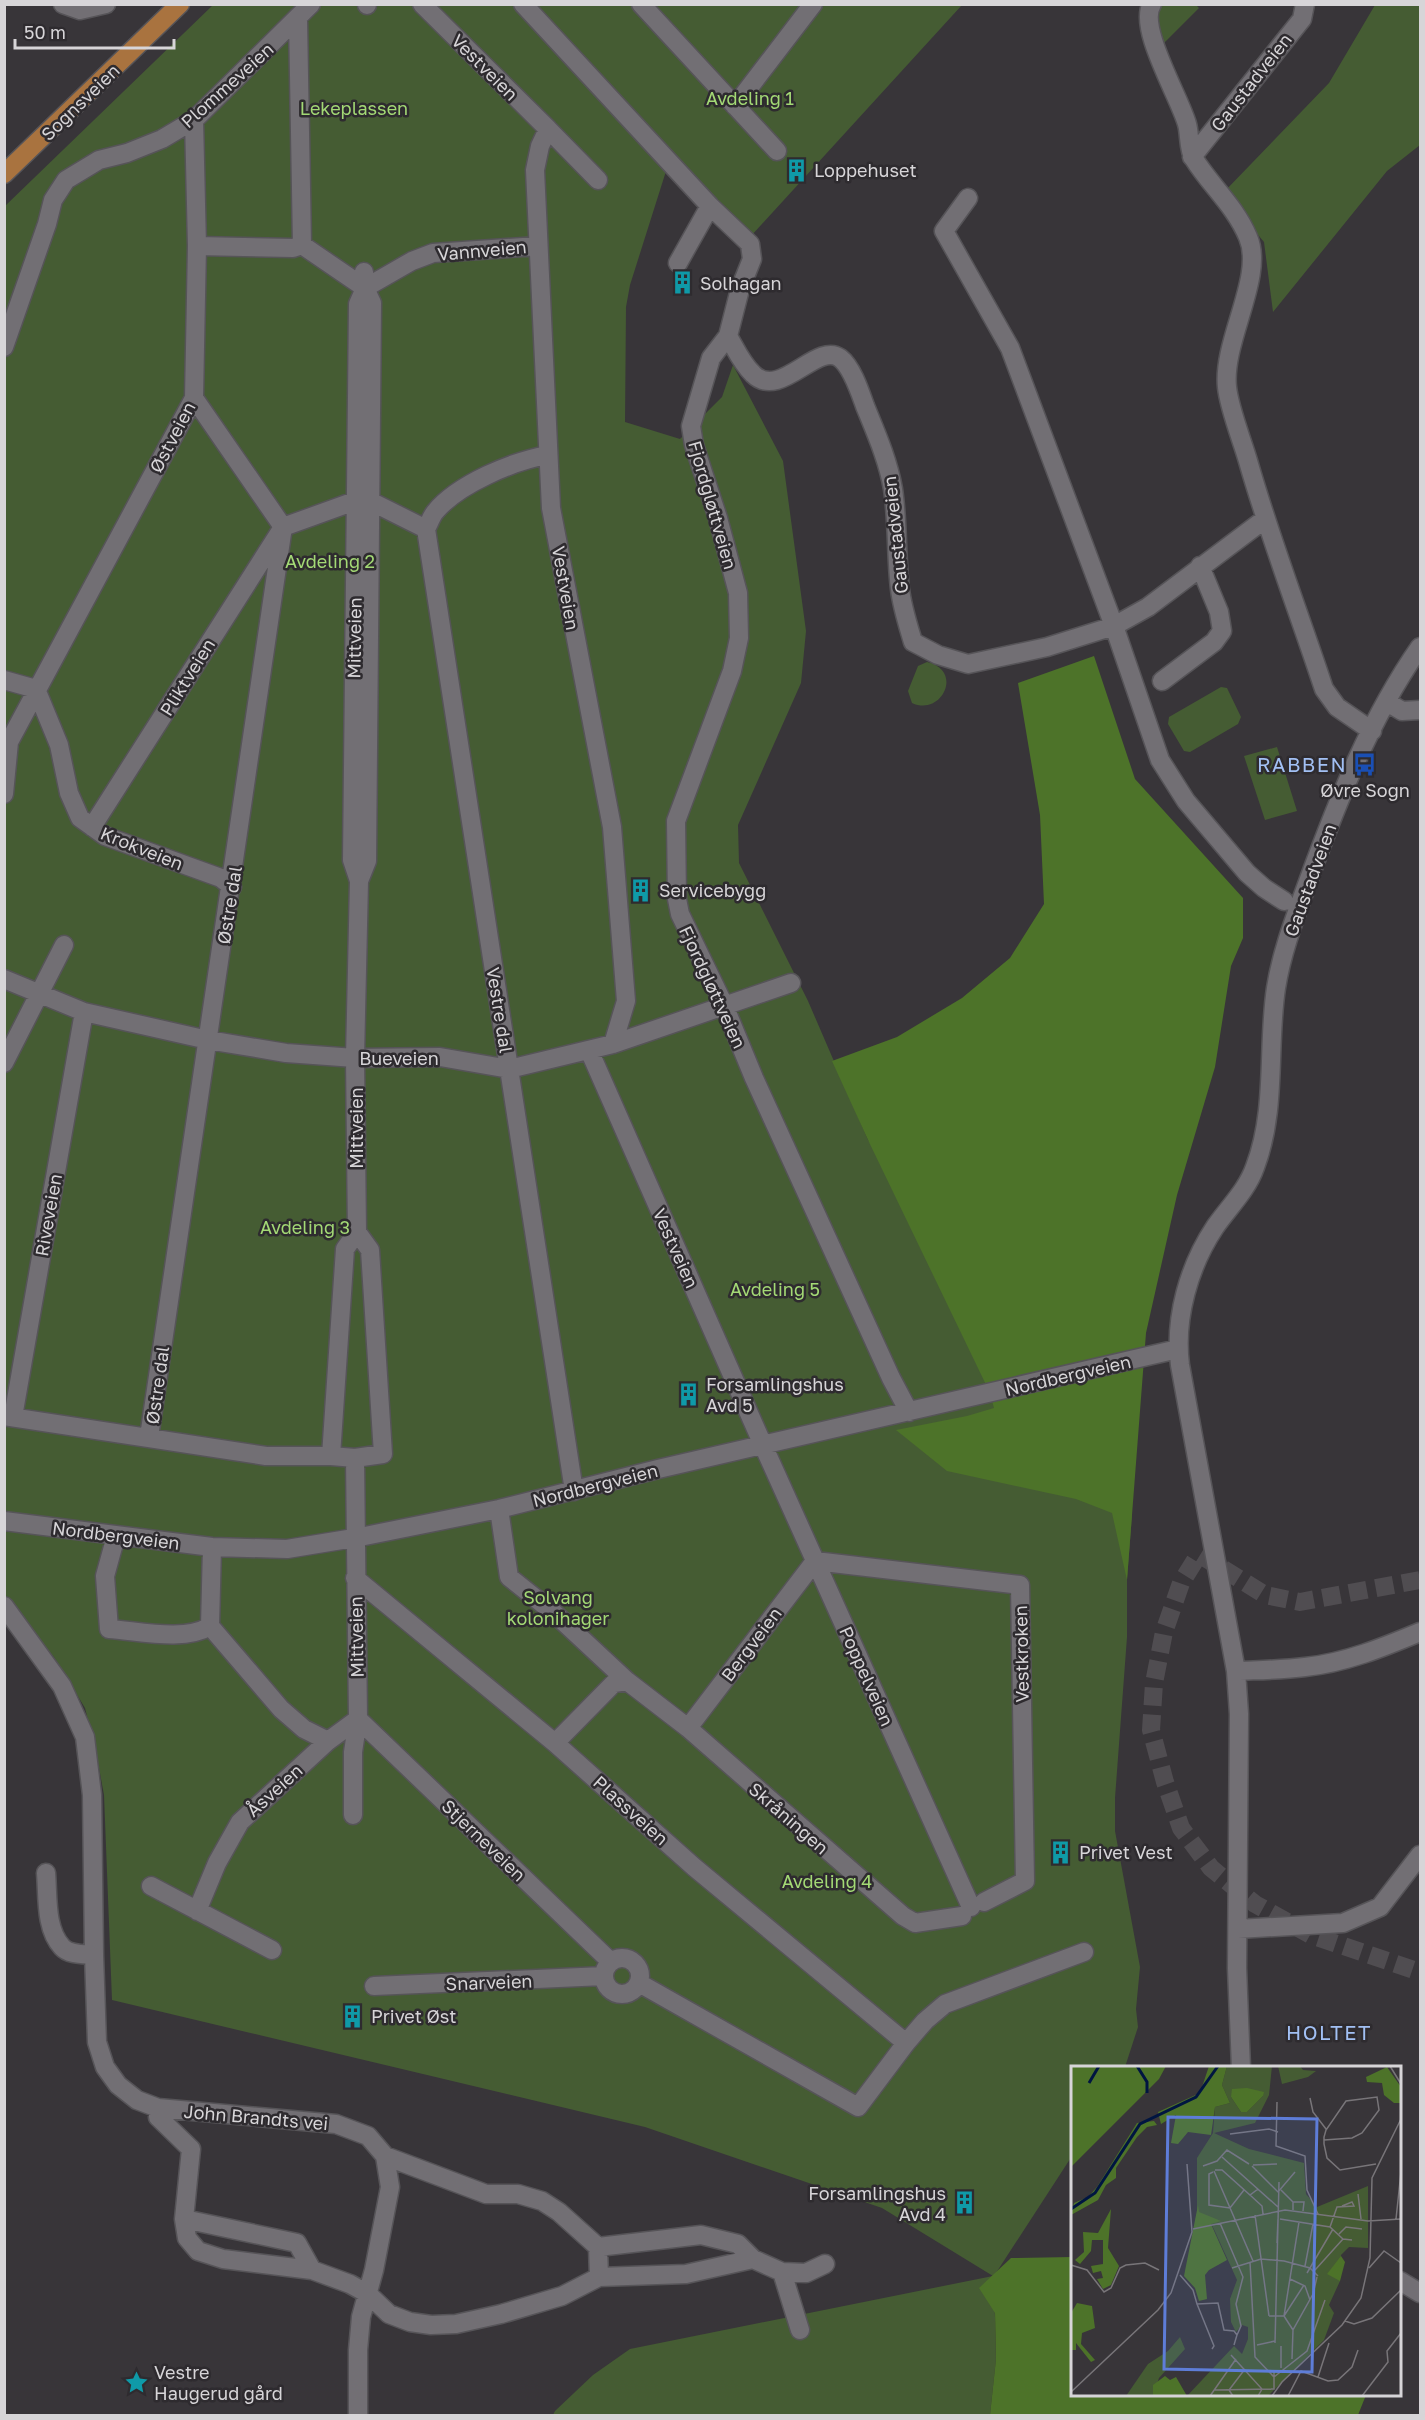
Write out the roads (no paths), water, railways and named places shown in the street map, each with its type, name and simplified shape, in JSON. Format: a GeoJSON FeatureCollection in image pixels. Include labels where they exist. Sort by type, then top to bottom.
{"type":"FeatureCollection","features":[{"type":"Feature","properties":{"kind":"main road","name":"Sognsveien"},"geometry":{"type":"LineString","coordinates":[[4,174],[180,4]]}},
{"type":"Feature","properties":{"kind":"street"},"geometry":{"type":"LineString","coordinates":[[63,4],[80,10],[106,4]]}},
{"type":"Feature","properties":{"kind":"street","name":"Plommeveien"},"geometry":{"type":"LineString","coordinates":[[4,347],[47,224],[53,200],[66,180],[99,160],[153,143],[194,120],[311,4]]}},
{"type":"Feature","properties":{"kind":"street","name":"Vestveien"},"geometry":{"type":"LineString","coordinates":[[422,4],[598,180]]}},
{"type":"Feature","properties":{"kind":"street"},"geometry":{"type":"LineString","coordinates":[[523,4],[710,206],[750,244],[752,259],[740,289],[728,336]]}},
{"type":"Feature","properties":{"kind":"street"},"geometry":{"type":"LineString","coordinates":[[735,106],[813,4]]}},
{"type":"Feature","properties":{"kind":"street","name":"Gaustadveien"},"geometry":{"type":"LineString","coordinates":[[1152,4],[1149,9],[1149,27],[1187,124],[1192,157],[1236,213],[1250,239],[1253,262],[1228,360],[1227,388],[1265,519],[1324,689],[1337,707],[1372,731]]}},
{"type":"Feature","properties":{"kind":"street","name":"Gaustadveien"},"geometry":{"type":"LineString","coordinates":[[1192,157],[1302,19],[1305,4]]}},
{"type":"Feature","properties":{"kind":"street"},"geometry":{"type":"LineString","coordinates":[[647,7],[777,151]]}},
{"type":"Feature","properties":{"kind":"street"},"geometry":{"type":"LineString","coordinates":[[298,19],[302,244]]}},
{"type":"Feature","properties":{"kind":"street","name":"Østveien"},"geometry":{"type":"LineString","coordinates":[[36,689],[194,398],[197,246],[194,120]]}},
{"type":"Feature","properties":{"kind":"street","name":"Vestveien"},"geometry":{"type":"LineString","coordinates":[[548,129],[540,146],[535,170],[551,508],[612,827],[626,1001],[613,1044]]}},
{"type":"Feature","properties":{"kind":"street","name":"Gaustadveien"},"geometry":{"type":"LineString","coordinates":[[968,198],[944,231],[1010,348],[1122,645],[1160,760],[1186,801],[1247,873],[1284,901]]}},
{"type":"Feature","properties":{"kind":"street"},"geometry":{"type":"LineString","coordinates":[[678,263],[710,206]]}},
{"type":"Feature","properties":{"kind":"street"},"geometry":{"type":"LineString","coordinates":[[197,246],[293,248],[302,244]]}},
{"type":"Feature","properties":{"kind":"street"},"geometry":{"type":"LineString","coordinates":[[302,244],[365,280]]}},
{"type":"Feature","properties":{"kind":"street","name":"Vannveien"},"geometry":{"type":"LineString","coordinates":[[365,280],[433,253],[538,246]]}},
{"type":"Feature","properties":{"kind":"street","name":"Mittveien"},"geometry":{"type":"LineString","coordinates":[[357,1232],[345,1249],[331,1456],[355,1458],[383,1454],[370,1250],[357,1232],[355,1058],[359,880],[367,861],[363,501],[372,303],[365,280]]}},
{"type":"Feature","properties":{"kind":"street","name":"Gaustadveien"},"geometry":{"type":"LineString","coordinates":[[728,336],[753,375],[761,380],[774,380],[787,376],[806,367],[821,355],[832,355],[840,358],[856,381],[888,466],[893,491],[900,591],[913,642],[938,655],[968,664],[1047,647],[1113,626]]}},
{"type":"Feature","properties":{"kind":"street","name":"Fjordgløttveien"},"geometry":{"type":"LineString","coordinates":[[728,336],[711,358],[691,426],[694,446],[718,518],[738,593],[739,638],[732,671],[676,821],[677,899],[680,914],[724,1005],[754,1078],[891,1378],[909,1412]]}},
{"type":"Feature","properties":{"kind":"street"},"geometry":{"type":"LineString","coordinates":[[194,398],[283,527],[363,501],[426,530],[435,513],[456,494],[492,473],[523,459],[548,455]]}},
{"type":"Feature","properties":{"kind":"street"},"geometry":{"type":"LineString","coordinates":[[1113,626],[1148,607],[1265,519]]}},
{"type":"Feature","properties":{"kind":"street","name":"Pliktveien"},"geometry":{"type":"LineString","coordinates":[[92,827],[283,527]]}},
{"type":"Feature","properties":{"kind":"street","name":"Østre dal"},"geometry":{"type":"LineString","coordinates":[[149,1437],[232,887],[283,527]]}},
{"type":"Feature","properties":{"kind":"street","name":"Vestre dal"},"geometry":{"type":"LineString","coordinates":[[426,530],[574,1491]]}},
{"type":"Feature","properties":{"kind":"street"},"geometry":{"type":"LineString","coordinates":[[1162,681],[1214,642],[1222,631],[1219,612],[1200,566]]}},
{"type":"Feature","properties":{"kind":"street","name":"Gaustadveien"},"geometry":{"type":"LineString","coordinates":[[1241,2066],[1237,1968],[1239,1714],[1236,1671],[1178,1349],[1179,1321],[1202,1250],[1214,1229],[1246,1186],[1255,1169],[1262,1147],[1271,1085],[1271,1036],[1276,985],[1291,930],[1330,824],[1372,731],[1420,647]]}},
{"type":"Feature","properties":{"kind":"street"},"geometry":{"type":"LineString","coordinates":[[4,680],[36,689],[9,742],[4,794]]}},
{"type":"Feature","properties":{"kind":"street","name":"Krokveien"},"geometry":{"type":"LineString","coordinates":[[36,689],[58,745],[69,793],[80,818],[105,836],[221,878],[232,887]]}},
{"type":"Feature","properties":{"kind":"street"},"geometry":{"type":"LineString","coordinates":[[1387,702],[1402,711],[1420,710]]}},
{"type":"Feature","properties":{"kind":"street"},"geometry":{"type":"LineString","coordinates":[[4,1064],[64,945]]}},
{"type":"Feature","properties":{"kind":"street","name":"Bueveien"},"geometry":{"type":"LineString","coordinates":[[4,979],[84,1012],[208,1041],[286,1053],[355,1058],[440,1057],[509,1069],[613,1044],[790,983]]}},
{"type":"Feature","properties":{"kind":"street","name":"Riveveien"},"geometry":{"type":"LineString","coordinates":[[9,1417],[84,1012]]}},
{"type":"Feature","properties":{"kind":"street","name":"Vestveien"},"geometry":{"type":"LineString","coordinates":[[589,1050],[763,1445]]}},
{"type":"Feature","properties":{"kind":"street","name":"Nordbergveien"},"geometry":{"type":"LineString","coordinates":[[4,1521],[212,1547],[287,1550],[499,1509],[1178,1349]]}},
{"type":"Feature","properties":{"kind":"street"},"geometry":{"type":"LineString","coordinates":[[9,1417],[266,1456],[331,1456]]}},
{"type":"Feature","properties":{"kind":"street","name":"Poppelveien"},"geometry":{"type":"LineString","coordinates":[[763,1445],[972,1908]]}},
{"type":"Feature","properties":{"kind":"street","name":"Mittveien"},"geometry":{"type":"LineString","coordinates":[[353,1815],[353,1752],[358,1719],[355,1458]]}},
{"type":"Feature","properties":{"kind":"street","name":"Skråningen"},"geometry":{"type":"LineString","coordinates":[[499,1509],[509,1577],[554,1613],[627,1682],[688,1728],[903,1916],[915,1923],[972,1908]]}},
{"type":"Feature","properties":{"kind":"street"},"geometry":{"type":"LineString","coordinates":[[116,1536],[105,1576],[109,1629],[187,1635],[200,1633],[210,1626]]}},
{"type":"Feature","properties":{"kind":"street"},"geometry":{"type":"LineString","coordinates":[[212,1547],[210,1626],[281,1709],[304,1729],[328,1741]]}},
{"type":"Feature","properties":{"kind":"street","name":"Bergveien"},"geometry":{"type":"LineString","coordinates":[[688,1728],[815,1561]]}},
{"type":"Feature","properties":{"kind":"street","name":"Vestkroken"},"geometry":{"type":"LineString","coordinates":[[815,1561],[1020,1585],[1025,1881],[972,1908]]}},
{"type":"Feature","properties":{"kind":"street","name":"Plassveien"},"geometry":{"type":"LineString","coordinates":[[355,1578],[555,1743],[694,1867],[906,2043]]}},
{"type":"Feature","properties":{"kind":"street","name":"John Brandts vei"},"geometry":{"type":"LineString","coordinates":[[4,1606],[62,1686],[85,1737],[92,1795],[94,1955],[98,2042],[105,2067],[118,2085],[137,2100],[158,2108],[336,2124],[368,2136],[385,2156]]}},
{"type":"Feature","properties":{"kind":"street"},"geometry":{"type":"LineString","coordinates":[[1236,1671],[1323,1664],[1358,1655],[1420,1632]]}},
{"type":"Feature","properties":{"kind":"street"},"geometry":{"type":"LineString","coordinates":[[555,1743],[614,1683],[627,1682]]}},
{"type":"Feature","properties":{"kind":"street","name":"Åsveien"},"geometry":{"type":"LineString","coordinates":[[197,1911],[240,1821],[328,1741],[358,1719]]}},
{"type":"Feature","properties":{"kind":"street","name":"Stjerneveien"},"geometry":{"type":"LineString","coordinates":[[358,1719],[607,1969]]}},
{"type":"Feature","properties":{"kind":"street"},"geometry":{"type":"LineString","coordinates":[[1238,1929],[1342,1923],[1380,1907],[1420,1854]]}},
{"type":"Feature","properties":{"kind":"street"},"geometry":{"type":"LineString","coordinates":[[46,1872],[51,1929],[62,1948],[75,1954],[94,1955]]}},
{"type":"Feature","properties":{"kind":"street"},"geometry":{"type":"LineString","coordinates":[[151,1886],[272,1950]]}},
{"type":"Feature","properties":{"kind":"street"},"geometry":{"type":"LineString","coordinates":[[639,1983],[858,2107],[906,2043],[945,2004],[1084,1952]]}},
{"type":"Feature","properties":{"kind":"street"},"geometry":{"type":"LineString","coordinates":[[621,1958],[632,1960],[639,1969],[639,1983],[632,1991],[621,1994],[607,1986],[607,1969],[621,1958]]}},
{"type":"Feature","properties":{"kind":"street","name":"Snarveien"},"geometry":{"type":"LineString","coordinates":[[374,1986],[607,1969]]}},
{"type":"Feature","properties":{"kind":"street"},"geometry":{"type":"LineString","coordinates":[[158,2108],[158,2117],[191,2149],[184,2219],[187,2238],[198,2252],[223,2259],[312,2270],[350,2284],[368,2294],[389,2314],[410,2322],[431,2325],[456,2324],[501,2314],[562,2296],[599,2277],[686,2274],[753,2259]]}},
{"type":"Feature","properties":{"kind":"street"},"geometry":{"type":"LineString","coordinates":[[358,2415],[358,2350],[361,2317],[368,2294],[390,2187],[385,2156],[486,2194],[518,2194],[542,2201],[560,2212],[598,2247],[599,2277]]}},
{"type":"Feature","properties":{"kind":"street"},"geometry":{"type":"LineString","coordinates":[[184,2219],[297,2243],[312,2270]]}},
{"type":"Feature","properties":{"kind":"street"},"geometry":{"type":"LineString","coordinates":[[598,2247],[701,2235],[738,2244],[753,2259],[782,2272],[806,2273],[825,2264]]}},
{"type":"Feature","properties":{"kind":"street"},"geometry":{"type":"LineString","coordinates":[[782,2272],[800,2330]]}},
{"type":"Feature","properties":{"kind":"street"},"geometry":{"type":"LineString","coordinates":[[1401,2282],[1420,2293]]}},
{"type":"Feature","properties":{"kind":"tunnel"},"geometry":{"type":"LineString","coordinates":[[1420,1580],[1300,1602],[1265,1595],[1199,1554],[1181,1583],[1164,1632],[1154,1683],[1151,1730],[1165,1782],[1181,1828],[1211,1868],[1255,1904],[1311,1935],[1420,1972]]}},
{"type":"Feature","properties":{"kind":"place","name":"Loppehuset"},"geometry":{"type":"Point","coordinates":[796,170]}},
{"type":"Feature","properties":{"kind":"place","name":"Solhagan"},"geometry":{"type":"Point","coordinates":[682,283]}},
{"type":"Feature","properties":{"kind":"place","name":"Øvre Sogn"},"geometry":{"type":"Point","coordinates":[1365,764]}},
{"type":"Feature","properties":{"kind":"place","name":"Servicebygg"},"geometry":{"type":"Point","coordinates":[641,890]}},
{"type":"Feature","properties":{"kind":"place","name":"Forsamlingshus Avd 5"},"geometry":{"type":"Point","coordinates":[688,1394]}},
{"type":"Feature","properties":{"kind":"place","name":"Privet Vest"},"geometry":{"type":"Point","coordinates":[1061,1852]}},
{"type":"Feature","properties":{"kind":"place","name":"Privet Øst"},"geometry":{"type":"Point","coordinates":[353,2016]}},
{"type":"Feature","properties":{"kind":"place","name":"Forsamlingshus Avd 4"},"geometry":{"type":"Point","coordinates":[964,2203]}},
{"type":"Feature","properties":{"kind":"place","name":"Vestre Haugerud gård"},"geometry":{"type":"Point","coordinates":[136,2382]}},
{"type":"Feature","properties":{"kind":"district","name":"RABBEN"},"geometry":{"type":"Point","coordinates":[1302,764]}},
{"type":"Feature","properties":{"kind":"district","name":"HOLTET"},"geometry":{"type":"Point","coordinates":[1329,2032]}},
{"type":"Feature","properties":{"kind":"park label","name":"Avdeling 1"},"geometry":{"type":"Point","coordinates":[750,98]}},
{"type":"Feature","properties":{"kind":"park label","name":"Lekeplassen"},"geometry":{"type":"Point","coordinates":[354,108]}},
{"type":"Feature","properties":{"kind":"park label","name":"Avdeling 2"},"geometry":{"type":"Point","coordinates":[330,561]}},
{"type":"Feature","properties":{"kind":"park label","name":"Avdeling 3"},"geometry":{"type":"Point","coordinates":[305,1227]}},
{"type":"Feature","properties":{"kind":"park label","name":"Avdeling 5"},"geometry":{"type":"Point","coordinates":[775,1289]}},
{"type":"Feature","properties":{"kind":"park label","name":"Solvang kolonihager"},"geometry":{"type":"Point","coordinates":[558,1607]}},
{"type":"Feature","properties":{"kind":"park label","name":"Avdeling 4"},"geometry":{"type":"Point","coordinates":[827,1881]}}]}
